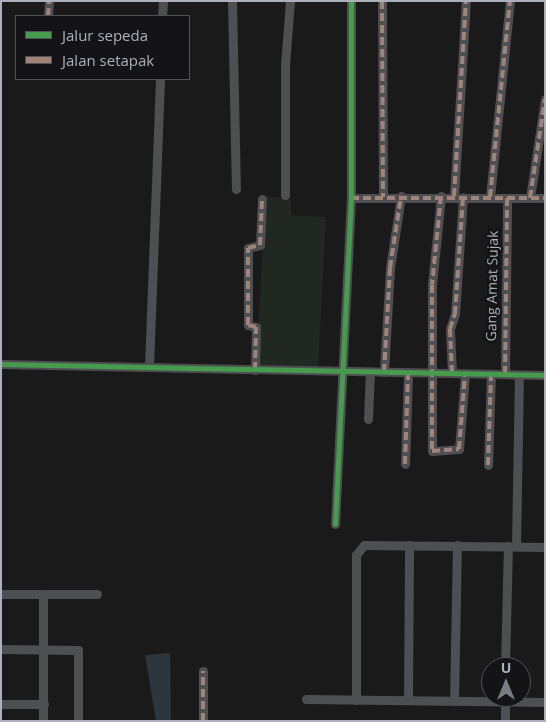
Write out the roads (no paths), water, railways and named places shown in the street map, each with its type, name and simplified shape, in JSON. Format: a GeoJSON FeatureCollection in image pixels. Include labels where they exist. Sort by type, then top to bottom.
{"type":"FeatureCollection","features":[{"type":"Feature","properties":{"kind":"street"},"geometry":{"type":"LineString","coordinates":[[48,15],[49,1]]}},
{"type":"Feature","properties":{"kind":"street"},"geometry":{"type":"LineString","coordinates":[[162,15],[163,1]]}},
{"type":"Feature","properties":{"kind":"street"},"geometry":{"type":"LineString","coordinates":[[232,1],[236,190]]}},
{"type":"Feature","properties":{"kind":"street"},"geometry":{"type":"LineString","coordinates":[[286,195],[290,1]]}},
{"type":"Feature","properties":{"kind":"street"},"geometry":{"type":"LineString","coordinates":[[335,524],[350,198],[351,1]]}},
{"type":"Feature","properties":{"kind":"street"},"geometry":{"type":"LineString","coordinates":[[382,1],[382,197]]}},
{"type":"Feature","properties":{"kind":"street"},"geometry":{"type":"LineString","coordinates":[[452,373],[450,328],[455,314],[466,1]]}},
{"type":"Feature","properties":{"kind":"street"},"geometry":{"type":"LineString","coordinates":[[490,197],[510,1]]}},
{"type":"Feature","properties":{"kind":"street"},"geometry":{"type":"LineString","coordinates":[[149,366],[160,80]]}},
{"type":"Feature","properties":{"kind":"street"},"geometry":{"type":"LineString","coordinates":[[530,198],[543,135],[545,99]]}},
{"type":"Feature","properties":{"kind":"street"},"geometry":{"type":"LineString","coordinates":[[350,198],[401,196],[545,198]]}},
{"type":"Feature","properties":{"kind":"street"},"geometry":{"type":"LineString","coordinates":[[384,372],[390,268],[401,196]]}},
{"type":"Feature","properties":{"kind":"street"},"geometry":{"type":"LineString","coordinates":[[441,196],[432,285],[434,373],[430,448],[451,452],[460,446],[465,374]]}},
{"type":"Feature","properties":{"kind":"street","name":"Gang Amat Sujak"},"geometry":{"type":"LineString","coordinates":[[505,374],[507,198]]}},
{"type":"Feature","properties":{"kind":"street"},"geometry":{"type":"LineString","coordinates":[[255,370],[256,327],[248,325],[248,248],[260,246],[262,199]]}},
{"type":"Feature","properties":{"kind":"street"},"geometry":{"type":"LineString","coordinates":[[1,364],[545,375]]}},
{"type":"Feature","properties":{"kind":"street"},"geometry":{"type":"LineString","coordinates":[[368,419],[370,372]]}},
{"type":"Feature","properties":{"kind":"street"},"geometry":{"type":"LineString","coordinates":[[405,464],[408,373]]}},
{"type":"Feature","properties":{"kind":"street"},"geometry":{"type":"LineString","coordinates":[[488,465],[490,374]]}},
{"type":"Feature","properties":{"kind":"street"},"geometry":{"type":"LineString","coordinates":[[506,657],[519,375]]}},
{"type":"Feature","properties":{"kind":"street"},"geometry":{"type":"LineString","coordinates":[[356,700],[356,555],[364,545],[545,547]]}},
{"type":"Feature","properties":{"kind":"street"},"geometry":{"type":"LineString","coordinates":[[408,700],[409,545]]}},
{"type":"Feature","properties":{"kind":"street"},"geometry":{"type":"LineString","coordinates":[[454,701],[457,545]]}},
{"type":"Feature","properties":{"kind":"street"},"geometry":{"type":"LineString","coordinates":[[1,594],[97,594]]}},
{"type":"Feature","properties":{"kind":"street"},"geometry":{"type":"LineString","coordinates":[[43,594],[43,721]]}},
{"type":"Feature","properties":{"kind":"street"},"geometry":{"type":"LineString","coordinates":[[1,650],[72,648],[80,652],[78,721]]}},
{"type":"Feature","properties":{"kind":"street"},"geometry":{"type":"LineString","coordinates":[[203,721],[204,671]]}},
{"type":"Feature","properties":{"kind":"street"},"geometry":{"type":"LineString","coordinates":[[306,699],[481,700]]}},
{"type":"Feature","properties":{"kind":"street"},"geometry":{"type":"LineString","coordinates":[[531,701],[545,702]]}},
{"type":"Feature","properties":{"kind":"street"},"geometry":{"type":"LineString","coordinates":[[1,704],[44,704]]}},
{"type":"Feature","properties":{"kind":"street"},"geometry":{"type":"LineString","coordinates":[[505,707],[505,721]]}}]}
